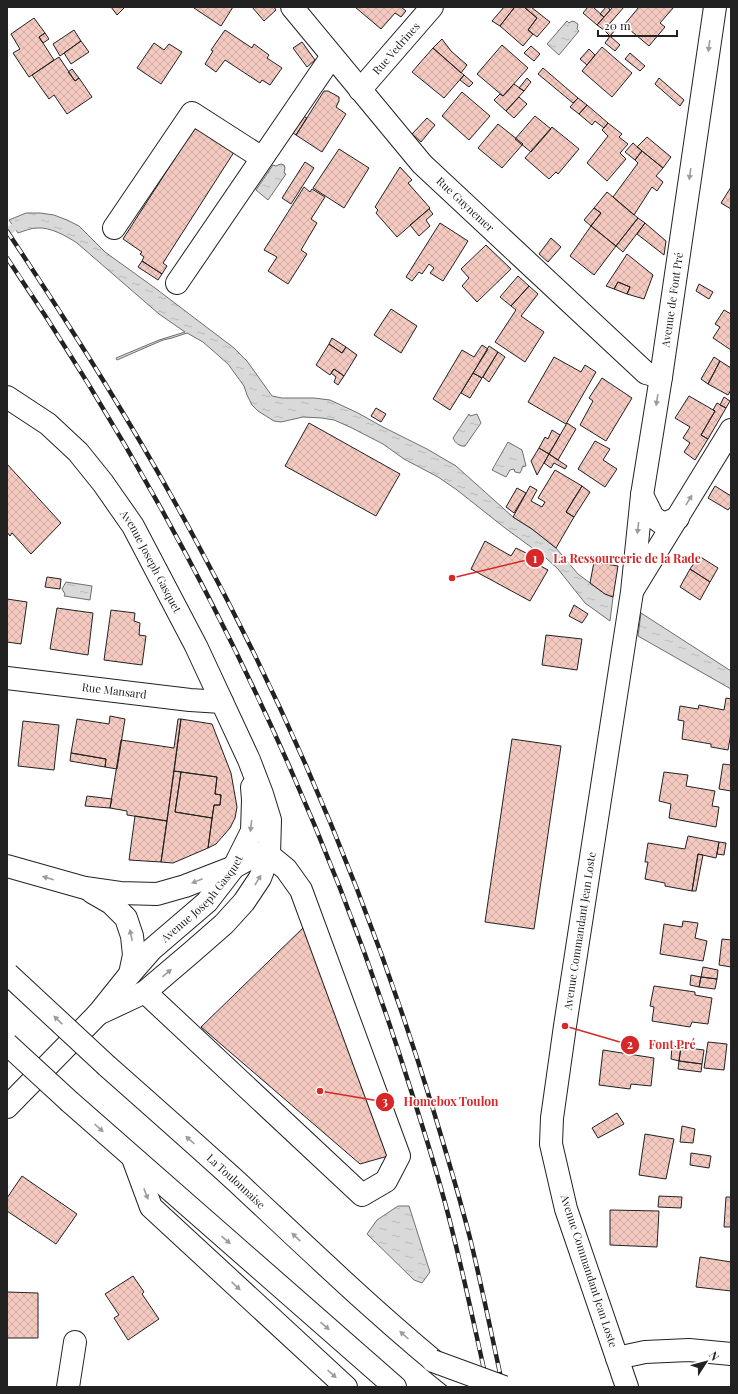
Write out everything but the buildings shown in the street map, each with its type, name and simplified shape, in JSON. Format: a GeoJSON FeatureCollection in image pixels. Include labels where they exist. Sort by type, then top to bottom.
{"type":"FeatureCollection","features":[{"type":"Feature","properties":{"kind":"main road","name":"Rue Guynemer"},"geometry":{"type":"LineString","coordinates":[[292,7],[422,164],[646,373],[661,377]]}},
{"type":"Feature","properties":{"kind":"main road","name":"Rue Vedrines"},"geometry":{"type":"LineString","coordinates":[[360,90],[432,7]]}},
{"type":"Feature","properties":{"kind":"main road","name":"Avenue de Font Pré"},"geometry":{"type":"LineString","coordinates":[[632,592],[642,494],[661,377],[715,7]]}},
{"type":"Feature","properties":{"kind":"main road"},"geometry":{"type":"LineString","coordinates":[[177,283],[332,56]]}},
{"type":"Feature","properties":{"kind":"main road"},"geometry":{"type":"LineString","coordinates":[[114,228],[192,113],[262,158]]}},
{"type":"Feature","properties":{"kind":"main road","name":"Avenue Joseph Gasquet"},"geometry":{"type":"LineString","coordinates":[[7,397],[48,424],[78,452],[103,483],[133,526],[196,646],[250,760],[270,820],[269,855],[260,878],[244,902],[192,952],[145,992],[98,1014]]}},
{"type":"Feature","properties":{"kind":"main road"},"geometry":{"type":"LineString","coordinates":[[632,592],[731,430]]}},
{"type":"Feature","properties":{"kind":"main road"},"geometry":{"type":"LineString","coordinates":[[642,494],[653,517],[663,524],[678,518]]}},
{"type":"Feature","properties":{"kind":"main road","name":"Avenue Commandant Jean Loste"},"geometry":{"type":"LineString","coordinates":[[627,1387],[566,1209],[551,1144],[552,1118],[565,1026],[632,592]]}},
{"type":"Feature","properties":{"kind":"main road","name":"Rue Mansard"},"geometry":{"type":"LineString","coordinates":[[7,678],[190,700],[222,702]]}},
{"type":"Feature","properties":{"kind":"main road","name":"Avenue Joseph Gasquet"},"geometry":{"type":"LineString","coordinates":[[7,1107],[98,1014],[151,950],[207,902],[234,867],[252,831],[253,800],[250,760]]}},
{"type":"Feature","properties":{"kind":"main road"},"geometry":{"type":"LineString","coordinates":[[7,866],[85,888],[120,893],[157,894],[185,886],[234,867],[258,854],[269,855],[286,869],[301,890],[399,1156],[386,1181],[362,1195],[145,992]]}},
{"type":"Feature","properties":{"kind":"main road"},"geometry":{"type":"LineString","coordinates":[[85,888],[111,903],[126,918],[132,936],[134,955],[130,974]]}},
{"type":"Feature","properties":{"kind":"main road","name":"La Toulonnaise"},"geometry":{"type":"LineString","coordinates":[[8,973],[106,1066],[234,1180],[324,1264],[433,1361],[466,1387]]}},
{"type":"Feature","properties":{"kind":"main road"},"geometry":{"type":"LineString","coordinates":[[7,1044],[132,1158],[395,1387]]}},
{"type":"Feature","properties":{"kind":"main road"},"geometry":{"type":"LineString","coordinates":[[132,1158],[151,1207],[346,1387]]}},
{"type":"Feature","properties":{"kind":"main road"},"geometry":{"type":"LineString","coordinates":[[68,1387],[75,1342]]}},
{"type":"Feature","properties":{"kind":"main road"},"geometry":{"type":"LineString","coordinates":[[617,1358],[645,1352],[689,1350],[731,1354]]}},
{"type":"Feature","properties":{"kind":"main road"},"geometry":{"type":"LineString","coordinates":[[433,1361],[504,1387]]}},
{"type":"Feature","properties":{"kind":"water"},"geometry":{"type":"Polygon","coordinates":[[[567,21],[569,23],[572,21],[578,24],[577,29],[579,31],[559,55],[547,44],[567,21]]]}},
{"type":"Feature","properties":{"kind":"water"},"geometry":{"type":"Polygon","coordinates":[[[281,164],[284,165],[284,173],[286,174],[268,200],[256,190],[273,165],[276,166],[281,164]]]}},
{"type":"Feature","properties":{"kind":"water"},"geometry":{"type":"Polygon","coordinates":[[[26,213],[54,215],[79,226],[105,252],[234,348],[247,361],[272,396],[282,398],[314,398],[330,400],[427,449],[456,466],[513,517],[532,529],[556,548],[578,574],[605,594],[613,597],[610,621],[585,603],[558,569],[546,558],[457,490],[438,477],[404,459],[383,444],[334,420],[303,417],[281,422],[274,421],[258,411],[252,405],[244,386],[228,364],[203,342],[187,333],[163,340],[117,360],[116,358],[159,340],[185,332],[159,314],[77,243],[58,232],[48,229],[32,228],[18,233],[9,220],[26,213]]]}},
{"type":"Feature","properties":{"kind":"water"},"geometry":{"type":"Polygon","coordinates":[[[469,414],[470,416],[477,414],[481,423],[465,446],[461,446],[456,443],[453,438],[469,414]]]}},
{"type":"Feature","properties":{"kind":"water"},"geometry":{"type":"Polygon","coordinates":[[[508,442],[522,450],[526,466],[522,467],[520,473],[515,472],[514,469],[510,470],[506,477],[492,470],[508,442]]]}},
{"type":"Feature","properties":{"kind":"water"},"geometry":{"type":"Polygon","coordinates":[[[66,582],[92,586],[90,600],[64,596],[65,594],[62,589],[66,582]]]}},
{"type":"Feature","properties":{"kind":"water"},"geometry":{"type":"Polygon","coordinates":[[[641,613],[731,671],[731,689],[638,636],[641,613]]]}},
{"type":"Feature","properties":{"kind":"water"},"geometry":{"type":"Polygon","coordinates":[[[398,1206],[409,1206],[430,1272],[422,1283],[414,1280],[367,1234],[377,1220],[398,1206]]]}},
{"type":"Feature","properties":{"kind":"waterway"},"geometry":{"type":"LineString","coordinates":[[7,232],[24,223]]}},
{"type":"Feature","properties":{"kind":"railway"},"geometry":{"type":"LineString","coordinates":[[7,231],[57,307],[129,423],[196,541],[266,678],[329,819],[384,963],[410,1036],[433,1109],[470,1238],[503,1387]]}},
{"type":"Feature","properties":{"kind":"railway"},"geometry":{"type":"LineString","coordinates":[[7,258],[70,354],[129,453],[185,553],[238,655],[286,759],[331,865],[371,972],[408,1081],[450,1221],[488,1387]]}},
{"type":"Feature","properties":{"kind":"place","name":"La Ressourcerie de la Rade"},"geometry":{"type":"Point","coordinates":[452,578]}},
{"type":"Feature","properties":{"kind":"place","name":"Font Pré"},"geometry":{"type":"Point","coordinates":[565,1026]}},
{"type":"Feature","properties":{"kind":"place","name":"Homebox Toulon"},"geometry":{"type":"Point","coordinates":[320,1091]}}]}
